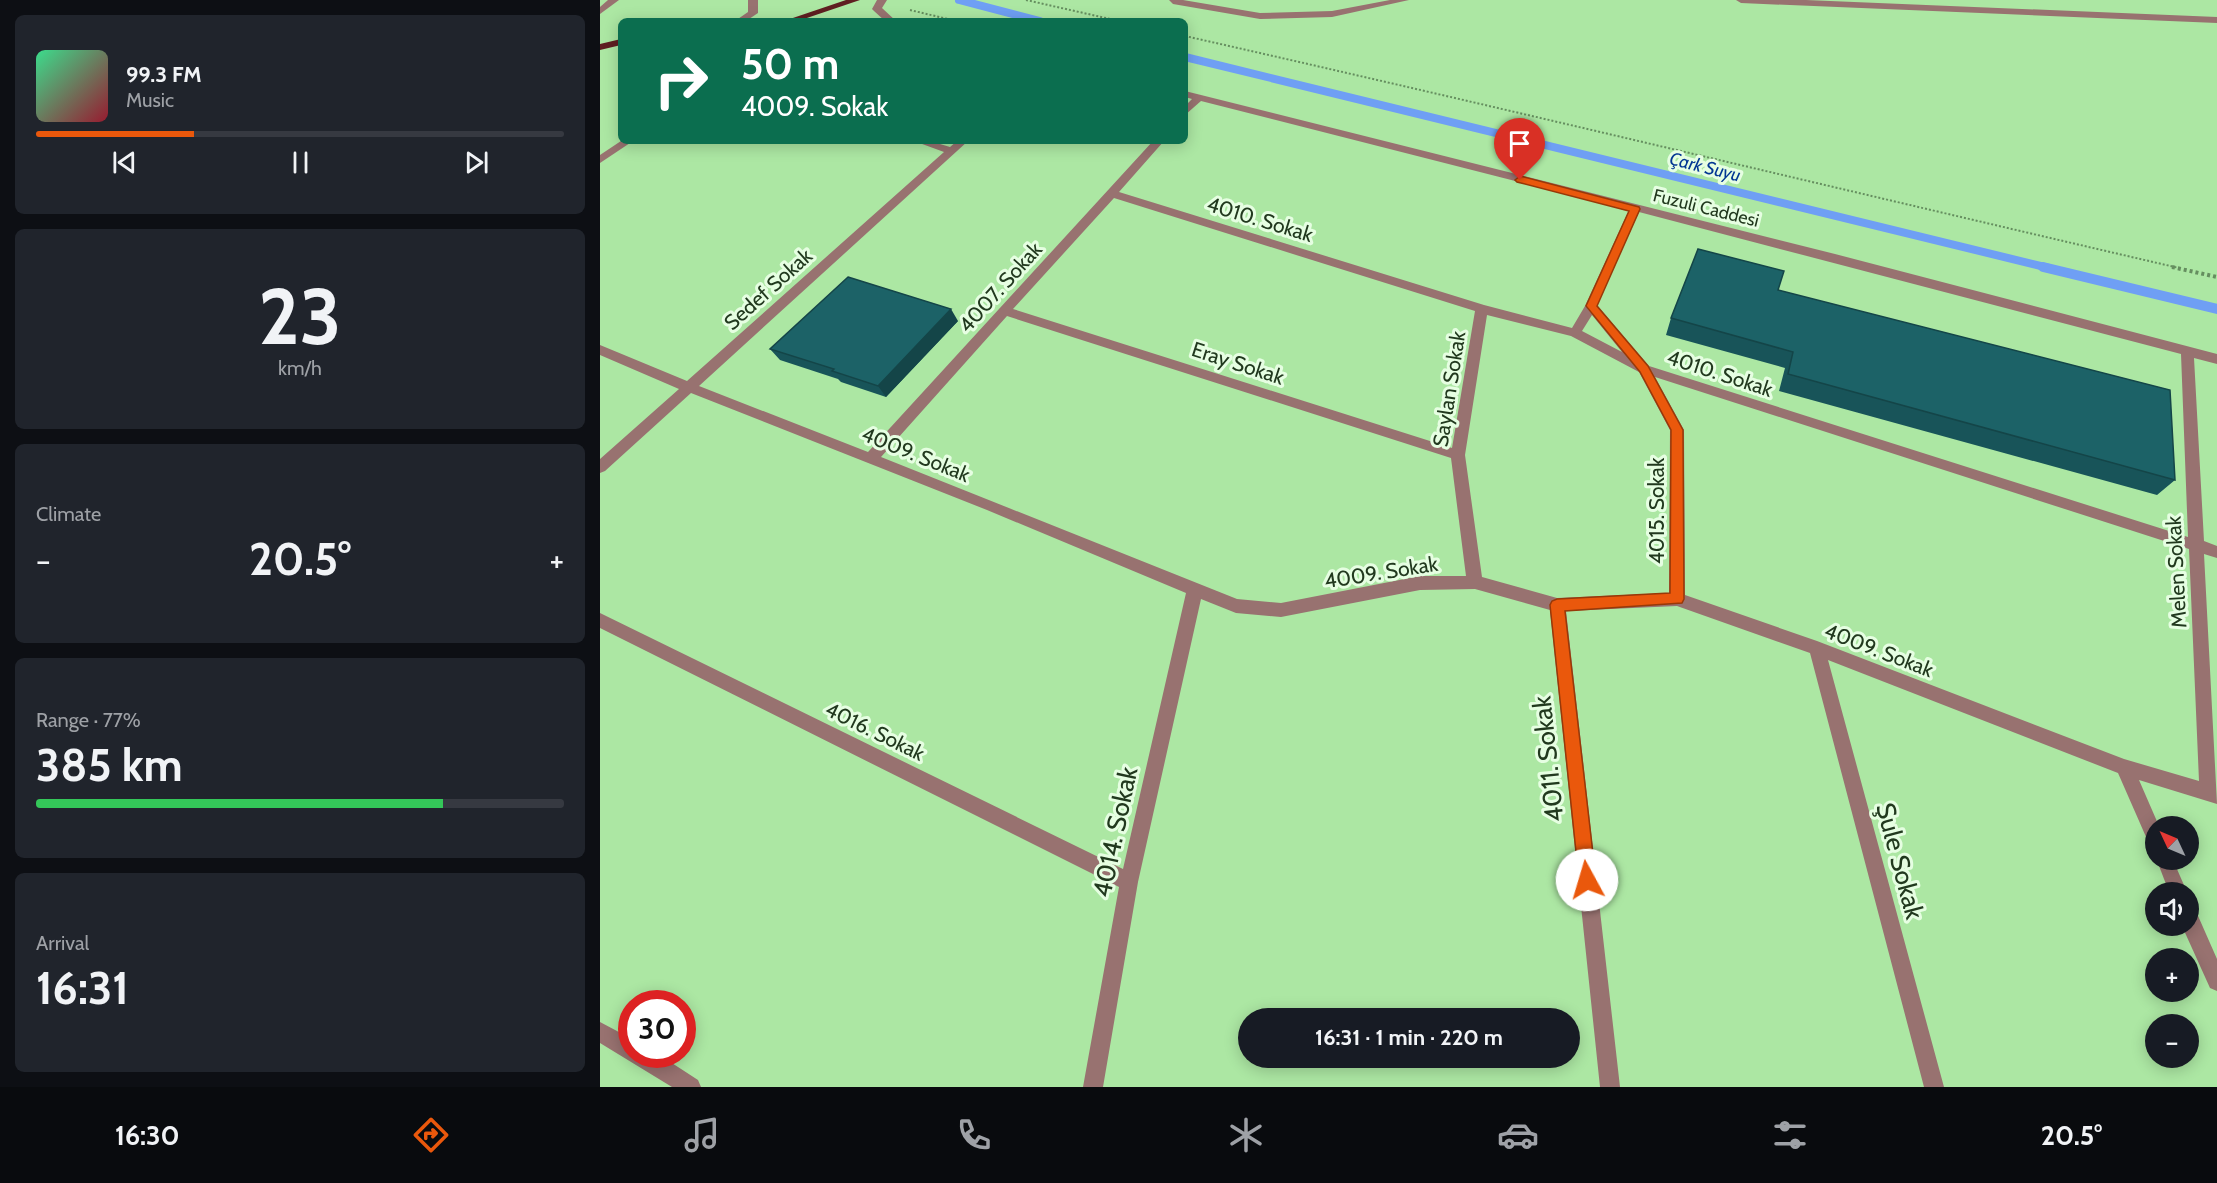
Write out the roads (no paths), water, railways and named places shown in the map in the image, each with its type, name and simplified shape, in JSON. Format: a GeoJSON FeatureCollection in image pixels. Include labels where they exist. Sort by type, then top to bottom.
{"type":"FeatureCollection","features":[{"type":"Feature","properties":{"kind":"main road"},"geometry":{"type":"LineString","coordinates":[[798,18],[855,0]]}},
{"type":"Feature","properties":{"kind":"main road"},"geometry":{"type":"LineString","coordinates":[[600,40],[618,42]]}},
{"type":"Feature","properties":{"kind":"main road"},"geometry":{"type":"LineString","coordinates":[[600,46],[618,43]]}},
{"type":"Feature","properties":{"kind":"street"},"geometry":{"type":"LineString","coordinates":[[600,11],[614,0]]}},
{"type":"Feature","properties":{"kind":"street"},"geometry":{"type":"LineString","coordinates":[[745,18],[753,13],[753,0]]}},
{"type":"Feature","properties":{"kind":"street"},"geometry":{"type":"LineString","coordinates":[[882,0],[877,9],[888,18]]}},
{"type":"Feature","properties":{"kind":"street"},"geometry":{"type":"LineString","coordinates":[[1173,1],[1260,16],[1332,14],[1404,0]]}},
{"type":"Feature","properties":{"kind":"street"},"geometry":{"type":"LineString","coordinates":[[1741,0],[2217,20]]}},
{"type":"Feature","properties":{"kind":"street"},"geometry":{"type":"LineString","coordinates":[[2056,0],[2073,14]]}},
{"type":"Feature","properties":{"kind":"street","name":"Fuzuli Caddesi"},"geometry":{"type":"LineString","coordinates":[[1188,95],[1835,258],[2217,359]]}},
{"type":"Feature","properties":{"kind":"street"},"geometry":{"type":"LineString","coordinates":[[1188,109],[1198,97]]}},
{"type":"Feature","properties":{"kind":"street"},"geometry":{"type":"LineString","coordinates":[[600,160],[624,144]]}},
{"type":"Feature","properties":{"kind":"street"},"geometry":{"type":"LineString","coordinates":[[929,144],[952,151]]}},
{"type":"Feature","properties":{"kind":"street","name":"Sedef Sokak"},"geometry":{"type":"LineString","coordinates":[[600,467],[960,144]]}},
{"type":"Feature","properties":{"kind":"street","name":"4007. Sokak"},"geometry":{"type":"LineString","coordinates":[[871,458],[1155,144]]}},
{"type":"Feature","properties":{"kind":"street","name":"4010. Sokak"},"geometry":{"type":"LineString","coordinates":[[1111,193],[1482,309],[1575,333],[1644,369],[2217,552]]}},
{"type":"Feature","properties":{"kind":"street"},"geometry":{"type":"LineString","coordinates":[[1575,333],[1592,306],[1635,209]]}},
{"type":"Feature","properties":{"kind":"street","name":"4015. Sokak"},"geometry":{"type":"LineString","coordinates":[[1592,306],[1644,369],[1677,430],[1677,599]]}},
{"type":"Feature","properties":{"kind":"street","name":"Saylan Sokak"},"geometry":{"type":"LineString","coordinates":[[1475,582],[1458,455],[1482,309]]}},
{"type":"Feature","properties":{"kind":"street","name":"Eray Sokak"},"geometry":{"type":"LineString","coordinates":[[1005,311],[1458,455]]}},
{"type":"Feature","properties":{"kind":"street","name":"4009. Sokak"},"geometry":{"type":"LineString","coordinates":[[600,350],[1236,606],[1281,610],[1420,583],[1475,582],[1557,605],[1677,599],[1817,648],[2124,767],[2212,793]]}},
{"type":"Feature","properties":{"kind":"street","name":"Melen Sokak"},"geometry":{"type":"LineString","coordinates":[[2187,351],[2196,546],[2212,793]]}},
{"type":"Feature","properties":{"kind":"street","name":"4014. Sokak"},"geometry":{"type":"LineString","coordinates":[[1092,1087],[1129,882],[1195,589]]}},
{"type":"Feature","properties":{"kind":"street","name":"4011. Sokak"},"geometry":{"type":"LineString","coordinates":[[1557,605],[1610,1087]]}},
{"type":"Feature","properties":{"kind":"street","name":"4016. Sokak"},"geometry":{"type":"LineString","coordinates":[[600,620],[1129,882]]}},
{"type":"Feature","properties":{"kind":"street","name":"Şule Sokak"},"geometry":{"type":"LineString","coordinates":[[1817,648],[1934,1087]]}},
{"type":"Feature","properties":{"kind":"street"},"geometry":{"type":"LineString","coordinates":[[2124,767],[2145,816]]}},
{"type":"Feature","properties":{"kind":"street"},"geometry":{"type":"LineString","coordinates":[[2197,936],[2217,981]]}},
{"type":"Feature","properties":{"kind":"street"},"geometry":{"type":"LineString","coordinates":[[600,1032],[618,1043]]}},
{"type":"Feature","properties":{"kind":"street"},"geometry":{"type":"LineString","coordinates":[[660,1068],[691,1087]]}},
{"type":"Feature","properties":{"kind":"waterway","name":"Çark Suyu"},"geometry":{"type":"LineString","coordinates":[[959,0],[1028,18]]}},
{"type":"Feature","properties":{"kind":"waterway","name":"Çark Suyu"},"geometry":{"type":"LineString","coordinates":[[1188,58],[2049,268]]}},
{"type":"Feature","properties":{"kind":"waterway","name":"Çark Suyu"},"geometry":{"type":"LineString","coordinates":[[2043,267],[2217,309]]}}]}
